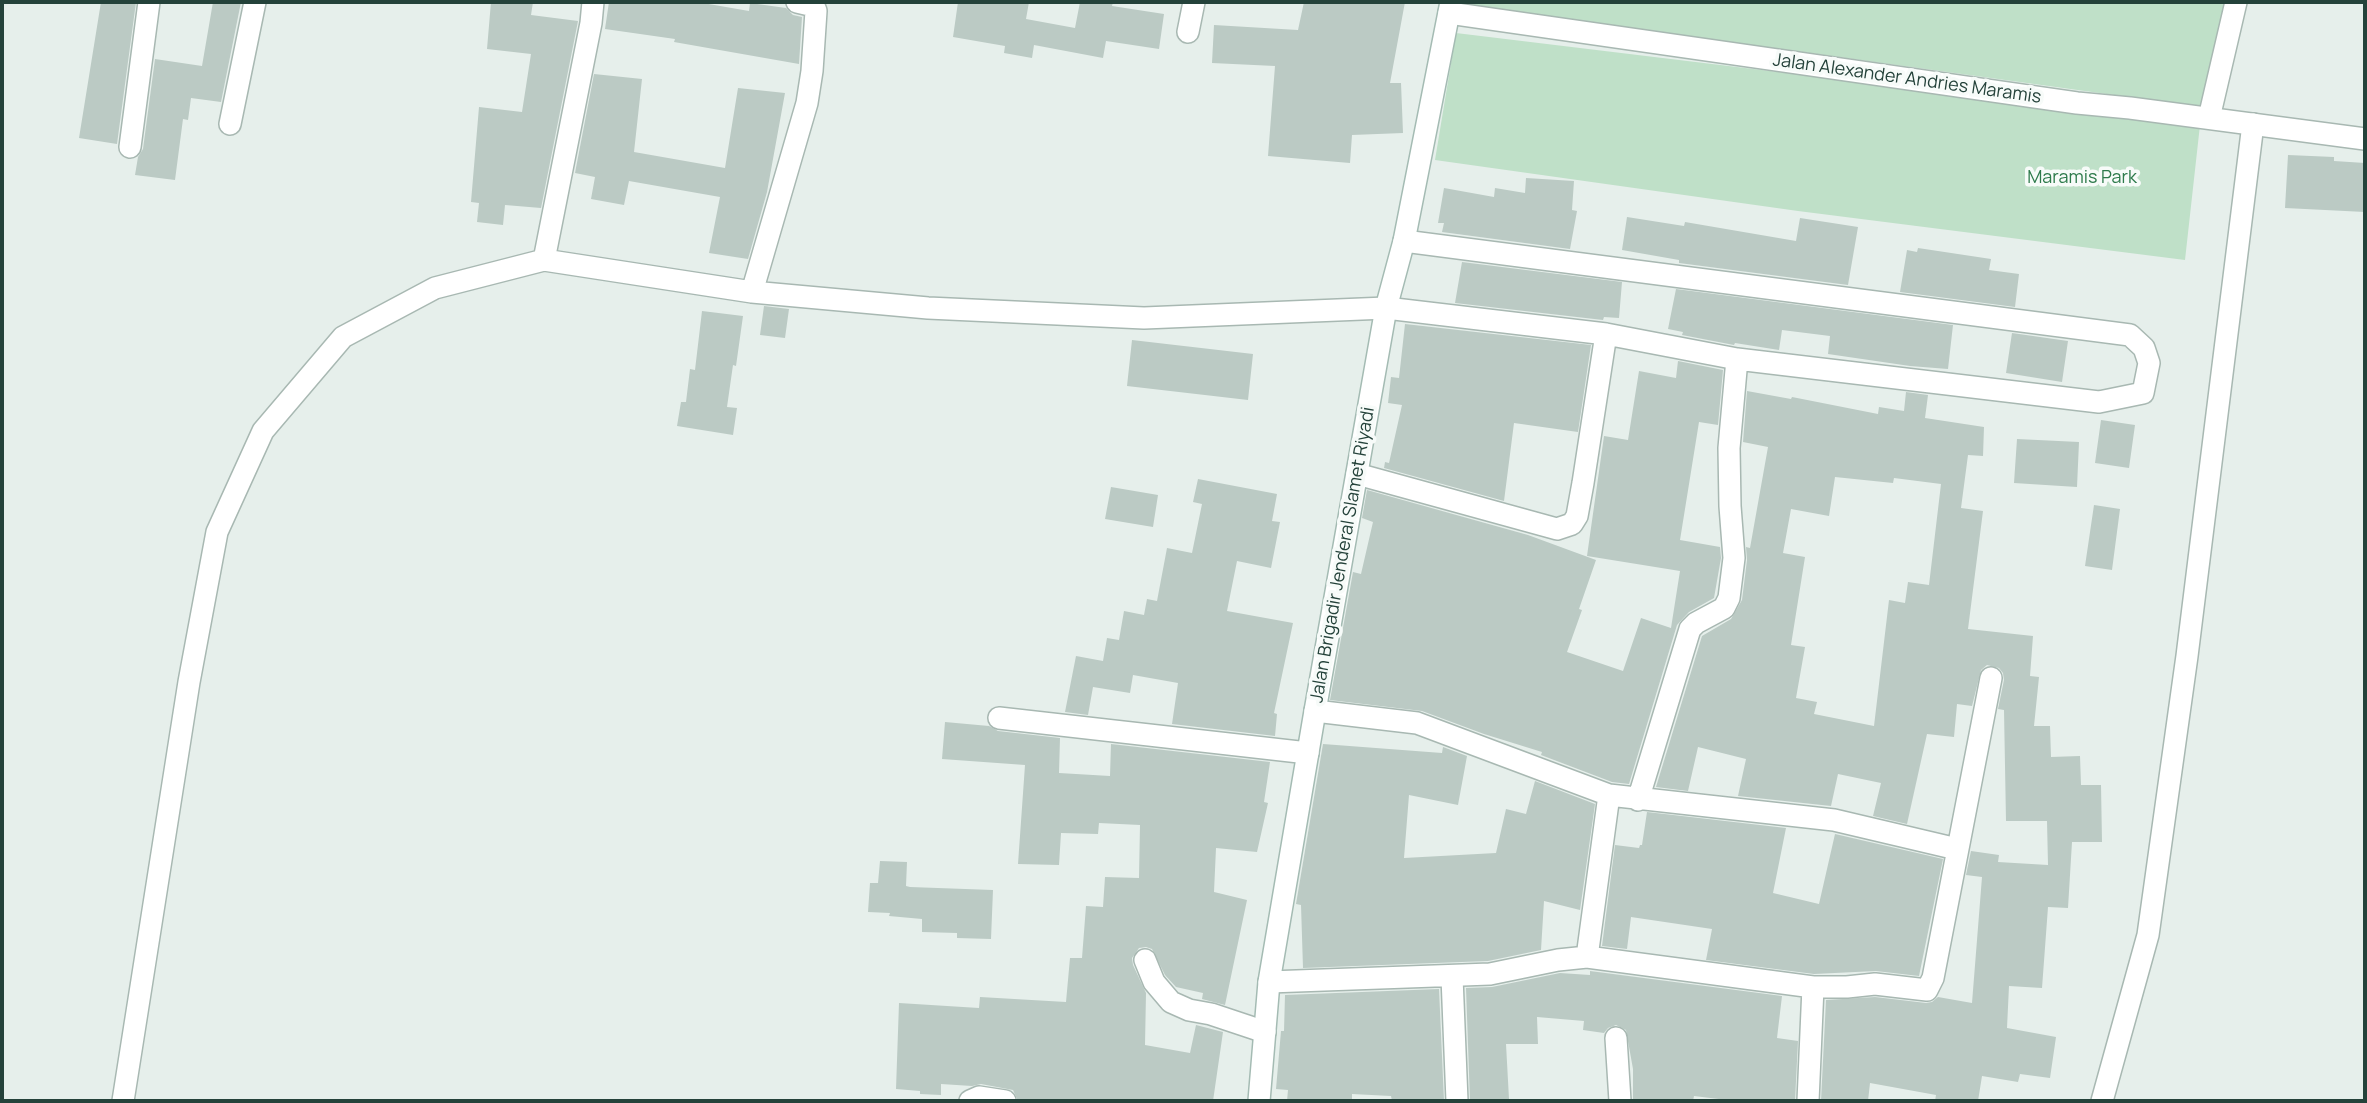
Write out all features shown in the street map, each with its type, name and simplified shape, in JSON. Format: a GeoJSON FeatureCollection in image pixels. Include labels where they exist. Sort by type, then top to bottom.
{"type":"FeatureCollection","features":[{"type":"Feature","properties":{"kind":"street"},"geometry":{"type":"LineString","coordinates":[[130,147],[149,2]]}},
{"type":"Feature","properties":{"kind":"street"},"geometry":{"type":"LineString","coordinates":[[230,124],[255,2]]}},
{"type":"Feature","properties":{"kind":"street"},"geometry":{"type":"LineString","coordinates":[[544,260],[593,2]]}},
{"type":"Feature","properties":{"kind":"street"},"geometry":{"type":"LineString","coordinates":[[752,292],[807,103],[812,71],[816,11],[814,6],[797,2]]}},
{"type":"Feature","properties":{"kind":"street"},"geometry":{"type":"LineString","coordinates":[[1188,32],[1194,2]]}},
{"type":"Feature","properties":{"kind":"street"},"geometry":{"type":"LineString","coordinates":[[2211,119],[2236,2]]}},
{"type":"Feature","properties":{"kind":"street","name":"Jalan Alexander Andries Maramis"},"geometry":{"type":"LineString","coordinates":[[1450,7],[2077,103],[2365,139]]}},
{"type":"Feature","properties":{"kind":"street","name":"Jalan Brigadir Jenderal Slamet Riyadi"},"geometry":{"type":"LineString","coordinates":[[1259,1101],[1269,982],[1315,711],[1386,308],[1404,241],[1450,7]]}},
{"type":"Feature","properties":{"kind":"street"},"geometry":{"type":"LineString","coordinates":[[2102,1101],[2148,935],[2187,656],[2253,124]]}},
{"type":"Feature","properties":{"kind":"street"},"geometry":{"type":"LineString","coordinates":[[123,1101],[189,682],[217,532],[263,431],[343,337],[435,288],[544,260],[752,292],[928,307],[1144,318],[1386,308],[1606,334],[1737,359],[2099,402],[2143,393],[2149,363],[2144,348],[2130,335],[1404,241]]}},
{"type":"Feature","properties":{"kind":"street"},"geometry":{"type":"LineString","coordinates":[[1357,474],[1557,529],[1572,524],[1577,516],[1583,483],[1606,334]]}},
{"type":"Feature","properties":{"kind":"street"},"geometry":{"type":"LineString","coordinates":[[1638,800],[1690,629],[1724,608],[1729,598],[1734,558],[1729,448],[1737,359]]}},
{"type":"Feature","properties":{"kind":"street"},"geometry":{"type":"LineString","coordinates":[[1269,982],[1490,974],[1587,957],[1813,987],[1875,984],[1927,990],[1933,978],[1990,678]]}},
{"type":"Feature","properties":{"kind":"street"},"geometry":{"type":"LineString","coordinates":[[1315,711],[1417,723],[1609,795],[1834,820],[1957,849]]}},
{"type":"Feature","properties":{"kind":"street"},"geometry":{"type":"LineString","coordinates":[[999,718],[1308,753]]}},
{"type":"Feature","properties":{"kind":"street"},"geometry":{"type":"LineString","coordinates":[[1587,957],[1609,795]]}},
{"type":"Feature","properties":{"kind":"street"},"geometry":{"type":"LineString","coordinates":[[1145,960],[1154,982],[1171,1003],[1265,1032]]}},
{"type":"Feature","properties":{"kind":"street"},"geometry":{"type":"LineString","coordinates":[[1452,976],[1457,1101]]}},
{"type":"Feature","properties":{"kind":"street"},"geometry":{"type":"LineString","coordinates":[[1808,1101],[1813,987]]}},
{"type":"Feature","properties":{"kind":"street"},"geometry":{"type":"LineString","coordinates":[[1616,1038],[1619,1101]]}},
{"type":"Feature","properties":{"kind":"street"},"geometry":{"type":"LineString","coordinates":[[970,1101],[979,1097],[1005,1101]]}},
{"type":"Feature","properties":{"kind":"green space"},"geometry":{"type":"Polygon","coordinates":[[[1455,2],[2227,2],[2208,108],[1455,2]]]}},
{"type":"Feature","properties":{"kind":"green space","name":"Maramis Park"},"geometry":{"type":"Polygon","coordinates":[[[1456,33],[2200,125],[2185,260],[1798,211],[1435,160],[1456,33]]]}},
{"type":"Feature","properties":{"kind":"building"},"geometry":{"type":"Polygon","coordinates":[[[101,2],[136,2],[117,144],[79,138],[101,2]]]}},
{"type":"Feature","properties":{"kind":"building"},"geometry":{"type":"Polygon","coordinates":[[[213,2],[241,2],[221,102],[191,98],[188,120],[183,119],[175,180],[135,175],[138,157],[143,149],[155,59],[202,66],[213,2]]]}},
{"type":"Feature","properties":{"kind":"building"},"geometry":{"type":"Polygon","coordinates":[[[491,2],[533,2],[531,15],[578,21],[541,208],[505,205],[503,225],[477,222],[479,203],[471,202],[479,107],[522,112],[531,54],[487,49],[491,2]]]}},
{"type":"Feature","properties":{"kind":"building"},"geometry":{"type":"Polygon","coordinates":[[[609,2],[697,2],[749,11],[750,3],[786,8],[793,15],[802,17],[799,64],[674,42],[675,39],[605,29],[609,2]]]}},
{"type":"Feature","properties":{"kind":"building"},"geometry":{"type":"Polygon","coordinates":[[[958,2],[1029,2],[1026,19],[1075,28],[1080,2],[1113,2],[1112,6],[1164,14],[1159,49],[1106,41],[1103,58],[1034,45],[1032,58],[1004,53],[1005,46],[953,37],[958,2]]]}},
{"type":"Feature","properties":{"kind":"building"},"geometry":{"type":"Polygon","coordinates":[[[1304,2],[1405,2],[1390,83],[1401,83],[1403,133],[1352,135],[1350,163],[1268,156],[1275,66],[1212,63],[1214,25],[1298,30],[1304,2]]]}},
{"type":"Feature","properties":{"kind":"building"},"geometry":{"type":"Polygon","coordinates":[[[594,74],[642,79],[634,152],[725,168],[738,88],[785,93],[767,192],[748,259],[709,253],[720,197],[629,181],[624,205],[591,199],[595,177],[575,173],[594,74]]]}},
{"type":"Feature","properties":{"kind":"building"},"geometry":{"type":"Polygon","coordinates":[[[2288,155],[2334,157],[2334,161],[2365,163],[2365,212],[2285,208],[2288,155]]]}},
{"type":"Feature","properties":{"kind":"building"},"geometry":{"type":"Polygon","coordinates":[[[1526,178],[1574,181],[1572,210],[1577,211],[1570,249],[1442,232],[1444,223],[1438,223],[1444,188],[1494,197],[1495,188],[1525,193],[1526,178]]]}},
{"type":"Feature","properties":{"kind":"building"},"geometry":{"type":"Polygon","coordinates":[[[1627,217],[1684,226],[1685,222],[1796,241],[1800,218],[1858,227],[1848,285],[1679,263],[1679,260],[1622,250],[1627,217]]]}},
{"type":"Feature","properties":{"kind":"building"},"geometry":{"type":"Polygon","coordinates":[[[1918,248],[1991,259],[1989,270],[2019,274],[2015,307],[1900,292],[1907,250],[1917,252],[1918,248]]]}},
{"type":"Feature","properties":{"kind":"building"},"geometry":{"type":"Polygon","coordinates":[[[1462,262],[1622,282],[1619,318],[1604,317],[1603,320],[1455,303],[1462,262]]]}},
{"type":"Feature","properties":{"kind":"building"},"geometry":{"type":"Polygon","coordinates":[[[1676,289],[1953,325],[1948,369],[1828,354],[1830,336],[1782,330],[1779,350],[1682,335],[1683,332],[1668,329],[1676,289]]]}},
{"type":"Feature","properties":{"kind":"building"},"geometry":{"type":"Polygon","coordinates":[[[764,306],[789,309],[785,338],[760,335],[764,306]]]}},
{"type":"Feature","properties":{"kind":"building"},"geometry":{"type":"Polygon","coordinates":[[[702,311],[743,316],[727,407],[737,408],[733,435],[677,426],[681,402],[686,402],[690,369],[695,370],[702,311]]]}},
{"type":"Feature","properties":{"kind":"building"},"geometry":{"type":"Polygon","coordinates":[[[1405,324],[1591,345],[1578,432],[1514,423],[1504,501],[1384,468],[1385,462],[1389,463],[1402,405],[1388,403],[1391,377],[1399,378],[1405,324]]]}},
{"type":"Feature","properties":{"kind":"building"},"geometry":{"type":"Polygon","coordinates":[[[2012,333],[2068,341],[2062,382],[2006,373],[2012,333]]]}},
{"type":"Feature","properties":{"kind":"building"},"geometry":{"type":"Polygon","coordinates":[[[1132,340],[1253,354],[1248,400],[1127,386],[1132,340]]]}},
{"type":"Feature","properties":{"kind":"building"},"geometry":{"type":"Polygon","coordinates":[[[1678,361],[1723,370],[1718,425],[1699,422],[1680,540],[1720,547],[1721,558],[1714,598],[1689,612],[1677,625],[1629,784],[1612,782],[1541,755],[1542,752],[1422,711],[1330,700],[1353,572],[1361,574],[1373,522],[1362,518],[1367,490],[1528,535],[1596,560],[1567,652],[1623,671],[1641,618],[1671,628],[1680,571],[1587,556],[1604,436],[1628,440],[1639,371],[1676,378],[1678,361]]]}},
{"type":"Feature","properties":{"kind":"building"},"geometry":{"type":"Polygon","coordinates":[[[1747,391],[1878,414],[1879,407],[1904,411],[1906,392],[1928,395],[1925,418],[1984,427],[1983,456],[1968,455],[1961,508],[1983,511],[1968,629],[2033,636],[2030,676],[2039,677],[2034,726],[2050,726],[2051,757],[2080,756],[2081,785],[2101,785],[2102,842],[2072,842],[2068,908],[2048,907],[2042,988],[2009,986],[2007,1028],[2056,1037],[2050,1078],[2020,1074],[2018,1082],[1982,1076],[1978,1101],[1935,1101],[1936,1095],[1870,1083],[1868,1101],[1821,1101],[1826,1000],[1875,997],[1926,1003],[1938,997],[1972,1003],[1982,877],[1966,875],[1971,851],[1999,855],[1998,862],[2048,865],[2047,821],[2006,821],[2004,710],[1998,709],[2004,680],[1999,668],[1987,665],[1981,670],[1972,706],[1957,704],[1954,737],[1927,734],[1907,824],[1873,816],[1881,783],[1838,774],[1831,806],[1738,796],[1746,759],[1698,747],[1688,791],[1656,787],[1702,636],[1731,619],[1742,600],[1746,547],[1750,548],[1768,447],[1743,442],[1747,391]],[[1835,477],[1829,516],[1791,509],[1783,553],[1805,557],[1791,645],[1805,647],[1796,698],[1817,702],[1814,714],[1874,726],[1889,600],[1905,603],[1908,582],[1929,585],[1941,484],[1894,478],[1893,483],[1835,477]]]}},
{"type":"Feature","properties":{"kind":"building"},"geometry":{"type":"Polygon","coordinates":[[[2101,420],[2135,425],[2129,468],[2095,463],[2101,420]]]}},
{"type":"Feature","properties":{"kind":"building"},"geometry":{"type":"Polygon","coordinates":[[[2017,439],[2079,442],[2077,487],[2014,483],[2017,439]]]}},
{"type":"Feature","properties":{"kind":"building"},"geometry":{"type":"Polygon","coordinates":[[[1198,479],[1277,494],[1272,521],[1280,522],[1271,568],[1237,561],[1227,611],[1293,623],[1274,713],[1277,714],[1275,736],[1172,724],[1178,683],[1133,675],[1130,693],[1093,687],[1088,715],[1065,712],[1076,656],[1103,661],[1107,638],[1119,640],[1124,611],[1144,615],[1147,599],[1157,601],[1167,548],[1192,553],[1202,504],[1193,502],[1198,479]]]}},
{"type":"Feature","properties":{"kind":"building"},"geometry":{"type":"Polygon","coordinates":[[[1111,487],[1158,495],[1153,527],[1105,519],[1111,487]]]}},
{"type":"Feature","properties":{"kind":"building"},"geometry":{"type":"Polygon","coordinates":[[[2094,505],[2120,509],[2112,570],[2085,566],[2094,505]]]}},
{"type":"Feature","properties":{"kind":"building"},"geometry":{"type":"Polygon","coordinates":[[[945,722],[989,726],[998,731],[1060,738],[1059,773],[1110,776],[1111,744],[1270,762],[1264,802],[1268,803],[1257,852],[1216,848],[1214,892],[1247,900],[1225,1005],[1202,999],[1203,993],[1176,987],[1165,975],[1152,949],[1139,948],[1132,958],[1146,993],[1145,1045],[1190,1053],[1196,1025],[1223,1032],[1213,1101],[1018,1101],[1013,1090],[981,1084],[941,1084],[941,1095],[896,1089],[899,1003],[979,1008],[980,997],[1066,1002],[1070,958],[1082,958],[1086,906],[1103,907],[1105,877],[1139,878],[1140,825],[1099,823],[1098,834],[1061,833],[1059,865],[1018,864],[1025,765],[942,759],[945,722]]]}},
{"type":"Feature","properties":{"kind":"building"},"geometry":{"type":"Polygon","coordinates":[[[1323,744],[1442,753],[1443,747],[1467,756],[1458,805],[1409,795],[1404,858],[1496,853],[1506,809],[1526,814],[1535,781],[1595,804],[1580,910],[1544,901],[1541,950],[1488,961],[1303,968],[1301,905],[1296,904],[1323,744]]]}},
{"type":"Feature","properties":{"kind":"building"},"geometry":{"type":"Polygon","coordinates":[[[1647,812],[1786,828],[1773,893],[1819,904],[1835,834],[1943,859],[1919,976],[1876,971],[1814,974],[1706,960],[1712,929],[1631,917],[1627,949],[1602,946],[1615,845],[1639,848],[1642,845],[1647,812]]]}},
{"type":"Feature","properties":{"kind":"building"},"geometry":{"type":"Polygon","coordinates":[[[880,861],[907,862],[906,886],[993,890],[991,939],[957,938],[957,933],[922,932],[922,919],[868,912],[870,883],[878,883],[880,861]]]}},
{"type":"Feature","properties":{"kind":"building"},"geometry":{"type":"Polygon","coordinates":[[[1590,971],[1782,996],[1777,1038],[1798,1041],[1795,1101],[1735,1101],[1694,1096],[1693,1101],[1633,1101],[1633,1069],[1626,1030],[1616,1025],[1604,1033],[1583,1030],[1584,1021],[1537,1017],[1538,1044],[1506,1044],[1509,1099],[1470,1101],[1466,988],[1492,987],[1560,973],[1590,975],[1590,971]]]}},
{"type":"Feature","properties":{"kind":"building"},"geometry":{"type":"Polygon","coordinates":[[[1439,989],[1444,1101],[1392,1101],[1391,1096],[1352,1094],[1352,1101],[1287,1101],[1288,1090],[1276,1089],[1281,1031],[1284,1031],[1285,995],[1439,989]]]}}]}
